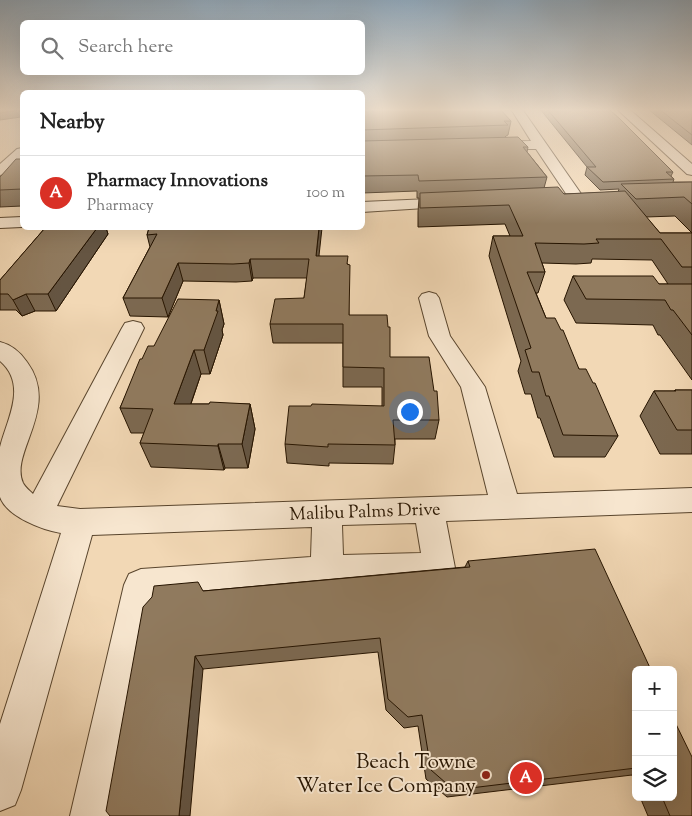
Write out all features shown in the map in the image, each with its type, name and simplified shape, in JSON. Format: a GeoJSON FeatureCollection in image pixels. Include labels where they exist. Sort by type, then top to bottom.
{"type":"FeatureCollection","features":[{"type":"Feature","properties":{"kind":"street"},"geometry":{"type":"LineString","coordinates":[[541,147],[576,198]]}},
{"type":"Feature","properties":{"kind":"street"},"geometry":{"type":"LineString","coordinates":[[665,147],[692,171]]}},
{"type":"Feature","properties":{"kind":"street"},"geometry":{"type":"LineString","coordinates":[[10,166],[20,154]]}},
{"type":"Feature","properties":{"kind":"street"},"geometry":{"type":"LineString","coordinates":[[556,199],[595,197]]}},
{"type":"Feature","properties":{"kind":"street"},"geometry":{"type":"LineString","coordinates":[[365,207],[469,203]]}},
{"type":"Feature","properties":{"kind":"street"},"geometry":{"type":"LineString","coordinates":[[0,223],[20,222]]}},
{"type":"Feature","properties":{"kind":"street"},"geometry":{"type":"LineString","coordinates":[[429,298],[432,314],[441,340],[466,372],[474,387],[506,507]]}},
{"type":"Feature","properties":{"kind":"street"},"geometry":{"type":"LineString","coordinates":[[0,349],[16,361],[23,372],[26,383],[26,402],[4,481],[13,493],[33,512],[38,514],[133,328]]}},
{"type":"Feature","properties":{"kind":"street","name":"Malibu Palms Drive"},"geometry":{"type":"LineString","coordinates":[[38,514],[58,521],[80,522],[327,515],[692,500]]}},
{"type":"Feature","properties":{"kind":"street"},"geometry":{"type":"LineString","coordinates":[[92,816],[141,585],[327,571],[439,568],[429,510]]}},
{"type":"Feature","properties":{"kind":"street"},"geometry":{"type":"LineString","coordinates":[[327,515],[327,571]]}},
{"type":"Feature","properties":{"kind":"street"},"geometry":{"type":"LineString","coordinates":[[0,790],[80,522]]}},
{"type":"Feature","properties":{"kind":"building"},"geometry":{"type":"Polygon","coordinates":[[[365,147],[523,147],[547,177],[419,181],[418,175],[365,176],[365,147]]]}},
{"type":"Feature","properties":{"kind":"building"},"geometry":{"type":"Polygon","coordinates":[[[579,147],[648,147],[673,172],[666,172],[674,179],[603,182],[587,167],[596,167],[579,147]]]}},
{"type":"Feature","properties":{"kind":"building"},"geometry":{"type":"Polygon","coordinates":[[[16,159],[20,159],[20,189],[0,190],[0,177],[16,159]]]}},
{"type":"Feature","properties":{"kind":"building"},"geometry":{"type":"Polygon","coordinates":[[[692,182],[692,204],[684,197],[636,199],[621,184],[692,182]]]}},
{"type":"Feature","properties":{"kind":"building"},"geometry":{"type":"Polygon","coordinates":[[[558,187],[564,194],[625,191],[660,233],[692,233],[692,267],[682,267],[661,239],[596,239],[599,243],[584,244],[535,243],[545,272],[527,272],[546,318],[555,318],[561,330],[563,330],[579,369],[586,369],[593,383],[595,383],[618,436],[563,435],[549,396],[546,396],[539,372],[532,372],[525,350],[531,348],[493,236],[523,236],[509,205],[420,208],[420,193],[558,187]]]}},
{"type":"Feature","properties":{"kind":"building"},"geometry":{"type":"Polygon","coordinates":[[[43,230],[96,230],[48,294],[26,294],[13,300],[8,294],[0,294],[0,280],[43,230]]]}},
{"type":"Feature","properties":{"kind":"building"},"geometry":{"type":"Polygon","coordinates":[[[148,230],[319,230],[316,256],[348,256],[347,264],[350,265],[349,315],[387,315],[388,327],[390,327],[390,357],[429,357],[434,391],[437,391],[439,420],[393,420],[395,445],[328,444],[328,447],[285,444],[289,406],[311,406],[312,404],[384,406],[384,368],[343,367],[343,324],[270,324],[275,299],[304,298],[309,259],[250,259],[249,263],[233,264],[178,263],[162,298],[123,298],[157,234],[147,235],[148,230]]]}},
{"type":"Feature","properties":{"kind":"building"},"geometry":{"type":"Polygon","coordinates":[[[573,276],[653,276],[659,284],[692,284],[692,335],[665,300],[586,299],[573,276]]]}},
{"type":"Feature","properties":{"kind":"building"},"geometry":{"type":"Polygon","coordinates":[[[178,299],[219,300],[216,311],[218,311],[204,350],[194,350],[174,404],[209,404],[210,402],[250,404],[242,444],[218,444],[218,446],[140,443],[153,409],[120,408],[140,359],[142,359],[148,346],[154,346],[178,299]]]}},
{"type":"Feature","properties":{"kind":"building"},"geometry":{"type":"Polygon","coordinates":[[[692,390],[692,430],[677,430],[654,391],[692,390]]]}},
{"type":"Feature","properties":{"kind":"building"},"geometry":{"type":"Polygon","coordinates":[[[595,549],[649,666],[632,666],[632,768],[454,790],[431,770],[422,715],[408,717],[388,699],[380,638],[195,656],[179,816],[110,816],[106,811],[143,607],[152,597],[154,586],[198,582],[203,591],[470,567],[468,561],[595,549]]]}},
{"type":"Feature","properties":{"kind":"building"},"geometry":{"type":"Polygon","coordinates":[[[677,726],[692,757],[692,816],[670,816],[664,801],[677,801],[677,726]]]}},
{"type":"Feature","properties":{"kind":"place","name":"Beach Towne Water Ice Company"},"geometry":{"type":"Point","coordinates":[486,775]}},
{"type":"Feature","properties":{"kind":"place","name":"Pharmacy Innovations"},"geometry":{"type":"Point","coordinates":[526,778]}}]}
